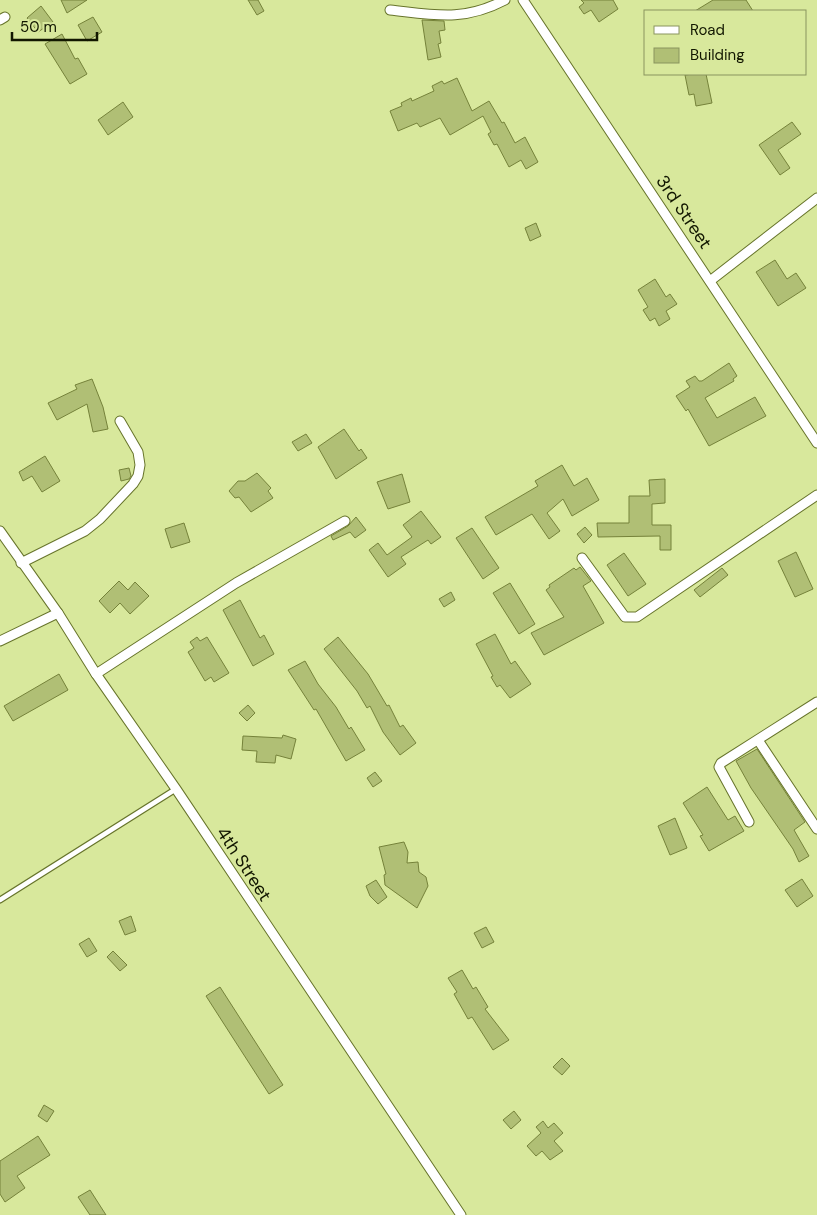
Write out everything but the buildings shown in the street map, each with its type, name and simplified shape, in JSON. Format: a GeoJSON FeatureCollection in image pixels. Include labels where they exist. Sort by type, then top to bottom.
{"type":"FeatureCollection","features":[{"type":"Feature","properties":{"kind":"street"},"geometry":{"type":"LineString","coordinates":[[390,10],[435,16],[461,16],[481,11],[505,0]]}},
{"type":"Feature","properties":{"kind":"street","name":"3rd Street"},"geometry":{"type":"LineString","coordinates":[[523,0],[817,443]]}},
{"type":"Feature","properties":{"kind":"street"},"geometry":{"type":"LineString","coordinates":[[710,281],[817,198]]}},
{"type":"Feature","properties":{"kind":"street"},"geometry":{"type":"LineString","coordinates":[[21,563],[85,531],[100,519],[133,484],[138,476],[140,466],[138,452],[120,421]]}},
{"type":"Feature","properties":{"kind":"street"},"geometry":{"type":"LineString","coordinates":[[582,558],[625,617],[637,617],[817,495]]}},
{"type":"Feature","properties":{"kind":"street"},"geometry":{"type":"LineString","coordinates":[[96,674],[236,583],[345,521]]}},
{"type":"Feature","properties":{"kind":"street","name":"4th Street"},"geometry":{"type":"LineString","coordinates":[[0,531],[58,613],[96,674],[176,789],[461,1215]]}},
{"type":"Feature","properties":{"kind":"street"},"geometry":{"type":"LineString","coordinates":[[0,641],[58,613]]}},
{"type":"Feature","properties":{"kind":"street"},"geometry":{"type":"LineString","coordinates":[[749,822],[719,767],[721,763],[817,702]]}},
{"type":"Feature","properties":{"kind":"street"},"geometry":{"type":"LineString","coordinates":[[758,740],[817,829]]}},
{"type":"Feature","properties":{"kind":"lane"},"geometry":{"type":"LineString","coordinates":[[0,900],[176,789]]}}]}
